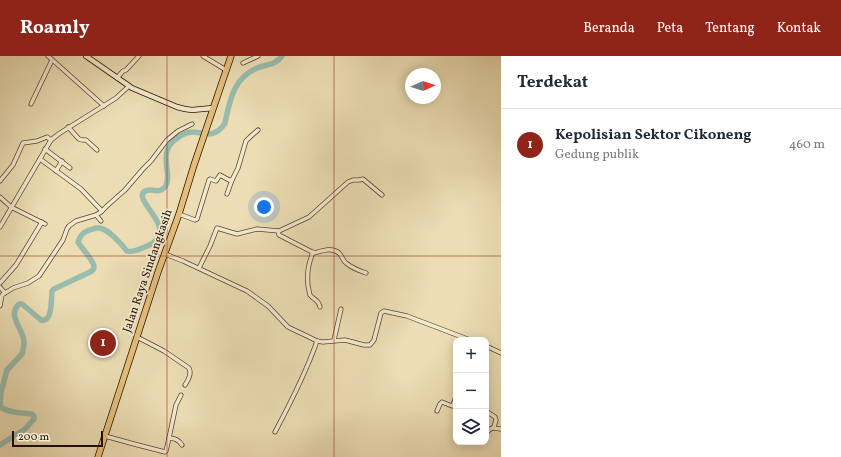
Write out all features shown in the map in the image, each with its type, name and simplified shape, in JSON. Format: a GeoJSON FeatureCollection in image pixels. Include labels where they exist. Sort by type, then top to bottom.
{"type":"FeatureCollection","features":[{"type":"Feature","properties":{"kind":"highway","name":"Jalan Raya Sindangkasih"},"geometry":{"type":"LineString","coordinates":[[98,457],[205,130],[231,56]]}},
{"type":"Feature","properties":{"kind":"main road"},"geometry":{"type":"LineString","coordinates":[[86,56],[92,58],[117,78],[137,91],[181,109],[192,110],[213,108]]}},
{"type":"Feature","properties":{"kind":"street"},"geometry":{"type":"LineString","coordinates":[[48,56],[104,106]]}},
{"type":"Feature","properties":{"kind":"street"},"geometry":{"type":"LineString","coordinates":[[117,78],[138,56]]}},
{"type":"Feature","properties":{"kind":"street"},"geometry":{"type":"LineString","coordinates":[[203,56],[226,70]]}},
{"type":"Feature","properties":{"kind":"street"},"geometry":{"type":"LineString","coordinates":[[243,63],[258,56]]}},
{"type":"Feature","properties":{"kind":"street"},"geometry":{"type":"LineString","coordinates":[[31,104],[52,60]]}},
{"type":"Feature","properties":{"kind":"street"},"geometry":{"type":"LineString","coordinates":[[0,181],[14,163],[22,143],[49,138],[104,106],[116,98],[129,86]]}},
{"type":"Feature","properties":{"kind":"street"},"geometry":{"type":"LineString","coordinates":[[0,306],[4,292],[28,283],[39,276],[63,240],[68,227],[75,222],[96,215],[102,211],[125,190],[172,135],[192,124]]}},
{"type":"Feature","properties":{"kind":"street"},"geometry":{"type":"LineString","coordinates":[[68,127],[80,140],[86,140],[97,150]]}},
{"type":"Feature","properties":{"kind":"street"},"geometry":{"type":"LineString","coordinates":[[227,194],[238,168],[246,141],[258,130]]}},
{"type":"Feature","properties":{"kind":"street"},"geometry":{"type":"LineString","coordinates":[[0,227],[46,149],[49,138]]}},
{"type":"Feature","properties":{"kind":"street"},"geometry":{"type":"LineString","coordinates":[[46,149],[70,168]]}},
{"type":"Feature","properties":{"kind":"street"},"geometry":{"type":"LineString","coordinates":[[40,159],[83,192],[102,211]]}},
{"type":"Feature","properties":{"kind":"street"},"geometry":{"type":"LineString","coordinates":[[56,171],[62,161]]}},
{"type":"Feature","properties":{"kind":"street"},"geometry":{"type":"LineString","coordinates":[[178,214],[195,220],[197,219],[209,180],[216,181],[220,175],[232,180]]}},
{"type":"Feature","properties":{"kind":"street"},"geometry":{"type":"LineString","coordinates":[[199,268],[217,228],[237,234],[257,230],[278,231],[301,222],[309,217],[350,181],[363,179],[382,195]]}},
{"type":"Feature","properties":{"kind":"street"},"geometry":{"type":"LineString","coordinates":[[0,197],[11,207],[44,223],[16,264],[0,283]]}},
{"type":"Feature","properties":{"kind":"street"},"geometry":{"type":"LineString","coordinates":[[96,215],[101,221]]}},
{"type":"Feature","properties":{"kind":"street"},"geometry":{"type":"LineString","coordinates":[[278,231],[279,236],[313,252],[316,253],[325,250],[338,253],[347,264],[366,273]]}},
{"type":"Feature","properties":{"kind":"street"},"geometry":{"type":"LineString","coordinates":[[313,252],[307,270],[308,289],[310,295],[319,302],[320,307]]}},
{"type":"Feature","properties":{"kind":"street"},"geometry":{"type":"LineString","coordinates":[[165,254],[199,268],[247,291],[268,306],[288,327],[317,341],[326,342],[345,340],[367,345],[372,344],[380,314],[384,311],[417,319],[462,337]]}},
{"type":"Feature","properties":{"kind":"street"},"geometry":{"type":"LineString","coordinates":[[0,287],[4,292]]}},
{"type":"Feature","properties":{"kind":"street"},"geometry":{"type":"LineString","coordinates":[[334,340],[341,309]]}},
{"type":"Feature","properties":{"kind":"street"},"geometry":{"type":"LineString","coordinates":[[137,337],[187,367],[190,370],[189,377],[185,385]]}},
{"type":"Feature","properties":{"kind":"street"},"geometry":{"type":"LineString","coordinates":[[275,432],[303,378],[317,341]]}},
{"type":"Feature","properties":{"kind":"street"},"geometry":{"type":"LineString","coordinates":[[489,347],[501,353]]}},
{"type":"Feature","properties":{"kind":"street"},"geometry":{"type":"LineString","coordinates":[[105,436],[164,452],[166,451],[176,405],[181,395]]}},
{"type":"Feature","properties":{"kind":"street"},"geometry":{"type":"LineString","coordinates":[[437,411],[443,402],[452,406],[453,404]]}},
{"type":"Feature","properties":{"kind":"street"},"geometry":{"type":"LineString","coordinates":[[489,413],[496,418],[493,428]]}},
{"type":"Feature","properties":{"kind":"street"},"geometry":{"type":"LineString","coordinates":[[489,430],[493,428],[501,429]]}},
{"type":"Feature","properties":{"kind":"street"},"geometry":{"type":"LineString","coordinates":[[169,438],[176,439],[182,445]]}},
{"type":"Feature","properties":{"kind":"waterway"},"geometry":{"type":"LineString","coordinates":[[0,445],[25,429],[34,419],[32,414],[10,411],[0,406],[1,392],[7,370],[22,354],[23,349],[23,336],[14,315],[16,308],[19,304],[22,304],[41,320],[45,320],[48,318],[49,314],[52,291],[94,269],[92,261],[78,242],[81,235],[85,232],[96,228],[105,230],[127,251],[135,251],[157,240],[160,232],[159,224],[144,201],[142,195],[147,190],[157,191],[165,187],[168,176],[166,157],[170,145],[186,133],[193,132],[211,134],[220,129],[225,123],[231,97],[244,76],[251,71],[275,62],[282,56]]}},
{"type":"Feature","properties":{"kind":"place","name":"Kepolisian Sektor Cikoneng"},"geometry":{"type":"Point","coordinates":[103,343]}}]}
